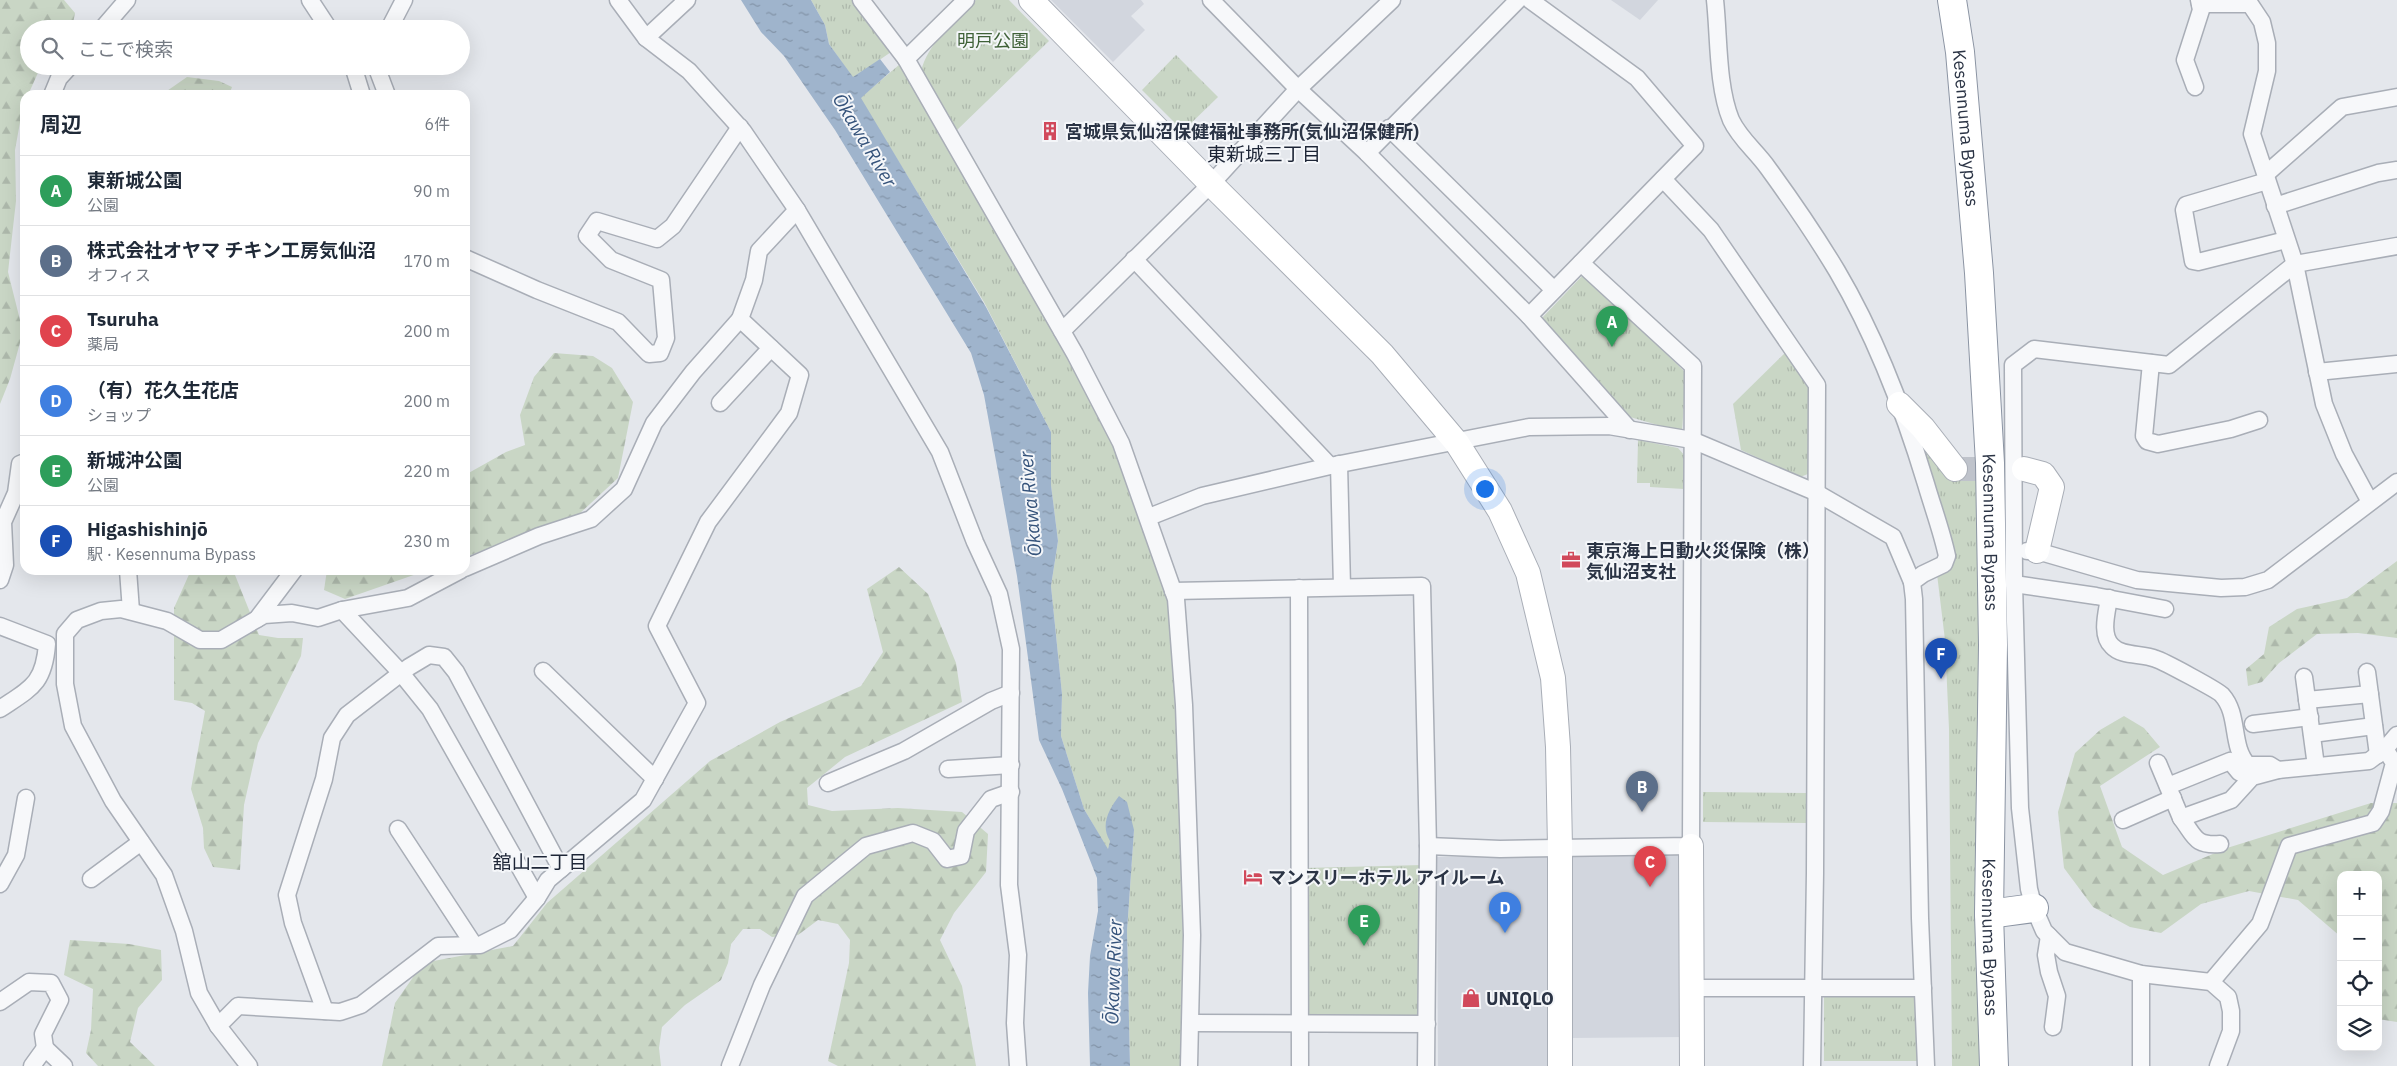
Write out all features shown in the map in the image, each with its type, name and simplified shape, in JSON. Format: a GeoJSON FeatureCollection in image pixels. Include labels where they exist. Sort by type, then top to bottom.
{"type":"FeatureCollection","features":[{"type":"Feature","properties":{"kind":"highway","name":"Kesennuma Bypass"},"geometry":{"type":"LineString","coordinates":[[1952,0],[1960,52],[1978,263],[1990,463],[1993,645],[1989,914],[1994,1066]]}},
{"type":"Feature","properties":{"kind":"highway"},"geometry":{"type":"LineString","coordinates":[[1989,914],[2034,908]]}},
{"type":"Feature","properties":{"kind":"street"},"geometry":{"type":"LineString","coordinates":[[109,20],[126,0]]}},
{"type":"Feature","properties":{"kind":"street"},"geometry":{"type":"LineString","coordinates":[[310,0],[323,20]]}},
{"type":"Feature","properties":{"kind":"street"},"geometry":{"type":"LineString","coordinates":[[394,20],[404,0]]}},
{"type":"Feature","properties":{"kind":"street"},"geometry":{"type":"LineString","coordinates":[[618,0],[646,38],[689,71],[740,127],[797,210],[887,359],[940,452],[975,542],[999,594],[1011,649],[1009,885],[1018,955],[1015,1022],[1018,1066]]}},
{"type":"Feature","properties":{"kind":"street"},"geometry":{"type":"LineString","coordinates":[[646,38],[687,0]]}},
{"type":"Feature","properties":{"kind":"street"},"geometry":{"type":"LineString","coordinates":[[862,0],[906,58],[1062,331],[1121,443],[1149,517],[1176,599],[1184,705],[1192,936],[1191,1023],[1188,1066]]}},
{"type":"Feature","properties":{"kind":"street"},"geometry":{"type":"LineString","coordinates":[[906,58],[966,0]]}},
{"type":"Feature","properties":{"kind":"street"},"geometry":{"type":"LineString","coordinates":[[1031,0],[1211,184],[1382,354],[1457,442],[1500,511],[1528,573],[1553,678],[1558,747],[1560,847],[1560,1066]]}},
{"type":"Feature","properties":{"kind":"street"},"geometry":{"type":"LineString","coordinates":[[1211,0],[1298,89],[1367,153],[1529,316],[1630,430]]}},
{"type":"Feature","properties":{"kind":"street"},"geometry":{"type":"LineString","coordinates":[[1062,331],[1211,184],[1298,89],[1391,0]]}},
{"type":"Feature","properties":{"kind":"street"},"geometry":{"type":"LineString","coordinates":[[1367,153],[1518,0]]}},
{"type":"Feature","properties":{"kind":"street"},"geometry":{"type":"LineString","coordinates":[[1529,316],[1695,146],[1637,78],[1530,0]]}},
{"type":"Feature","properties":{"kind":"street"},"geometry":{"type":"LineString","coordinates":[[1715,0],[1723,86],[1732,120],[1743,139],[1766,166],[1789,198],[1838,272],[1863,322],[1899,404],[1920,463],[1947,556],[1944,564],[1923,574],[1912,582]]}},
{"type":"Feature","properties":{"kind":"street"},"geometry":{"type":"LineString","coordinates":[[2195,87],[2185,60],[2201,10],[2200,2],[2253,2],[2262,22],[2267,43],[2267,71],[2252,134],[2295,264],[2324,404],[2344,454],[2370,502]]}},
{"type":"Feature","properties":{"kind":"street"},"geometry":{"type":"LineString","coordinates":[[54,90],[62,75]]}},
{"type":"Feature","properties":{"kind":"street"},"geometry":{"type":"LineString","coordinates":[[356,75],[360,90]]}},
{"type":"Feature","properties":{"kind":"street"},"geometry":{"type":"LineString","coordinates":[[379,75],[385,90]]}},
{"type":"Feature","properties":{"kind":"street"},"geometry":{"type":"LineString","coordinates":[[2286,240],[2198,262],[2193,261],[2184,210],[2186,205],[2266,178],[2342,107],[2397,96]]}},
{"type":"Feature","properties":{"kind":"street"},"geometry":{"type":"LineString","coordinates":[[470,260],[537,290],[618,322],[649,354],[660,353],[666,338],[660,280],[611,260],[587,236],[597,221],[657,239],[673,226],[740,127]]}},
{"type":"Feature","properties":{"kind":"street"},"geometry":{"type":"LineString","coordinates":[[1390,128],[1554,290]]}},
{"type":"Feature","properties":{"kind":"street"},"geometry":{"type":"LineString","coordinates":[[2275,206],[2378,173],[2397,170]]}},
{"type":"Feature","properties":{"kind":"street"},"geometry":{"type":"LineString","coordinates":[[1663,179],[1711,230],[1817,385],[1815,492],[1815,873],[1812,1066]]}},
{"type":"Feature","properties":{"kind":"street"},"geometry":{"type":"LineString","coordinates":[[470,566],[539,536],[591,519],[624,489],[654,423],[693,372],[740,319],[754,280],[758,251],[797,210]]}},
{"type":"Feature","properties":{"kind":"street"},"geometry":{"type":"LineString","coordinates":[[2026,551],[2013,365],[2034,349],[2169,365],[2295,264],[2397,246]]}},
{"type":"Feature","properties":{"kind":"street"},"geometry":{"type":"LineString","coordinates":[[1134,260],[1334,465],[1342,587]]}},
{"type":"Feature","properties":{"kind":"street"},"geometry":{"type":"LineString","coordinates":[[1581,263],[1693,366],[1692,1066]]}},
{"type":"Feature","properties":{"kind":"street"},"geometry":{"type":"LineString","coordinates":[[218,1026],[238,1006],[340,1012],[361,1005],[438,946],[480,945],[510,930],[537,898],[548,880],[643,800],[697,703],[657,626],[708,522],[789,413],[800,375],[740,319]]}},
{"type":"Feature","properties":{"kind":"street"},"geometry":{"type":"LineString","coordinates":[[720,403],[771,348]]}},
{"type":"Feature","properties":{"kind":"street"},"geometry":{"type":"LineString","coordinates":[[2151,363],[2144,436],[2147,441],[2158,444],[2231,429],[2259,420]]}},
{"type":"Feature","properties":{"kind":"street"},"geometry":{"type":"LineString","coordinates":[[2318,372],[2397,364]]}},
{"type":"Feature","properties":{"kind":"street"},"geometry":{"type":"LineString","coordinates":[[1899,404],[1923,428],[1955,470]]}},
{"type":"Feature","properties":{"kind":"street"},"geometry":{"type":"LineString","coordinates":[[1149,517],[1202,496],[1334,465],[1529,427],[1609,426],[1692,440],[1815,492],[1893,537],[1912,582],[1914,599],[1926,1066]]}},
{"type":"Feature","properties":{"kind":"street"},"geometry":{"type":"LineString","coordinates":[[0,580],[6,565],[3,522],[16,493],[20,464]]}},
{"type":"Feature","properties":{"kind":"street"},"geometry":{"type":"LineString","coordinates":[[2024,469],[2043,474],[2052,487],[2014,584],[2020,808],[2029,889],[2034,908],[2044,931],[2065,952],[2141,974],[2211,982],[2228,997],[2231,1011],[2231,1031],[2218,1066]]}},
{"type":"Feature","properties":{"kind":"street"},"geometry":{"type":"LineString","coordinates":[[2014,584],[2109,598],[2160,597],[2221,588],[2245,588],[2268,580],[2397,482]]}},
{"type":"Feature","properties":{"kind":"street"},"geometry":{"type":"LineString","coordinates":[[2026,551],[2137,580],[2160,597]]}},
{"type":"Feature","properties":{"kind":"street"},"geometry":{"type":"LineString","coordinates":[[128,575],[131,611]]}},
{"type":"Feature","properties":{"kind":"street"},"geometry":{"type":"LineString","coordinates":[[257,619],[290,575]]}},
{"type":"Feature","properties":{"kind":"street"},"geometry":{"type":"LineString","coordinates":[[249,1066],[218,1026],[199,993],[184,931],[164,875],[113,801],[74,726],[65,684],[65,634],[76,620],[101,611],[121,609],[167,621],[200,640],[221,640],[264,615],[292,613],[318,618],[342,610],[408,598],[452,575]]}},
{"type":"Feature","properties":{"kind":"street"},"geometry":{"type":"LineString","coordinates":[[1173,591],[1422,586],[1428,846],[1426,1066]]}},
{"type":"Feature","properties":{"kind":"street"},"geometry":{"type":"LineString","coordinates":[[1299,588],[1300,1066]]}},
{"type":"Feature","properties":{"kind":"street"},"geometry":{"type":"LineString","coordinates":[[2109,598],[2105,631],[2111,646],[2122,652],[2155,658],[2222,694],[2230,707],[2240,758],[2248,766],[2270,765],[2278,770]]}},
{"type":"Feature","properties":{"kind":"street"},"geometry":{"type":"LineString","coordinates":[[342,610],[401,673],[430,709],[537,898]]}},
{"type":"Feature","properties":{"kind":"street"},"geometry":{"type":"LineString","coordinates":[[2,626],[48,644],[65,645]]}},
{"type":"Feature","properties":{"kind":"street"},"geometry":{"type":"LineString","coordinates":[[0,709],[30,689],[43,672],[48,644]]}},
{"type":"Feature","properties":{"kind":"street"},"geometry":{"type":"LineString","coordinates":[[325,1012],[292,922],[287,895],[324,779],[332,738],[347,715],[401,673],[429,655],[444,657],[456,672],[561,869]]}},
{"type":"Feature","properties":{"kind":"street"},"geometry":{"type":"LineString","coordinates":[[543,672],[655,778]]}},
{"type":"Feature","properties":{"kind":"street"},"geometry":{"type":"LineString","coordinates":[[2211,982],[2260,924],[2289,846],[2372,823],[2381,811],[2390,784],[2394,763],[2382,752],[2374,726],[2367,672]]}},
{"type":"Feature","properties":{"kind":"street"},"geometry":{"type":"LineString","coordinates":[[2304,677],[2316,766]]}},
{"type":"Feature","properties":{"kind":"street"},"geometry":{"type":"LineString","coordinates":[[828,783],[904,751],[991,701],[1011,693]]}},
{"type":"Feature","properties":{"kind":"street"},"geometry":{"type":"LineString","coordinates":[[2307,700],[2370,694]]}},
{"type":"Feature","properties":{"kind":"street"},"geometry":{"type":"LineString","coordinates":[[2253,724],[2310,717]]}},
{"type":"Feature","properties":{"kind":"street"},"geometry":{"type":"LineString","coordinates":[[2312,734],[2374,726]]}},
{"type":"Feature","properties":{"kind":"street"},"geometry":{"type":"LineString","coordinates":[[2181,818],[2231,800],[2252,777],[2278,770],[2369,761],[2382,752],[2397,735]]}},
{"type":"Feature","properties":{"kind":"street"},"geometry":{"type":"LineString","coordinates":[[2123,820],[2170,792],[2230,761],[2239,772],[2252,777]]}},
{"type":"Feature","properties":{"kind":"street"},"geometry":{"type":"LineString","coordinates":[[2158,763],[2181,818],[2196,840],[2205,845],[2220,844]]}},
{"type":"Feature","properties":{"kind":"street"},"geometry":{"type":"LineString","coordinates":[[948,769],[1011,765]]}},
{"type":"Feature","properties":{"kind":"street"},"geometry":{"type":"LineString","coordinates":[[730,1066],[762,984],[805,896],[866,846],[913,833],[933,840],[947,859],[961,856],[966,831],[991,799],[1011,792]]}},
{"type":"Feature","properties":{"kind":"street"},"geometry":{"type":"LineString","coordinates":[[0,884],[16,855],[26,798]]}},
{"type":"Feature","properties":{"kind":"street"},"geometry":{"type":"LineString","coordinates":[[398,829],[474,945]]}},
{"type":"Feature","properties":{"kind":"street"},"geometry":{"type":"LineString","coordinates":[[91,879],[141,842]]}},
{"type":"Feature","properties":{"kind":"street"},"geometry":{"type":"LineString","coordinates":[[1428,846],[1500,849],[1691,846]]}},
{"type":"Feature","properties":{"kind":"street"},"geometry":{"type":"LineString","coordinates":[[2049,936],[2046,955],[2049,972],[2057,996],[2053,1027]]}},
{"type":"Feature","properties":{"kind":"street"},"geometry":{"type":"LineString","coordinates":[[2140,1066],[2141,974]]}},
{"type":"Feature","properties":{"kind":"street"},"geometry":{"type":"LineString","coordinates":[[0,1002],[29,982],[51,983],[60,1000],[43,1034],[44,1048],[32,1066]]}},
{"type":"Feature","properties":{"kind":"street"},"geometry":{"type":"LineString","coordinates":[[1693,988],[1923,988]]}},
{"type":"Feature","properties":{"kind":"street"},"geometry":{"type":"LineString","coordinates":[[1191,1023],[1426,1024]]}},
{"type":"Feature","properties":{"kind":"street"},"geometry":{"type":"LineString","coordinates":[[44,1048],[64,1066]]}},
{"type":"Feature","properties":{"kind":"shaded area"},"geometry":{"type":"Polygon","coordinates":[[[1051,0],[1141,0],[1144,4],[1131,16],[1145,30],[1113,62],[1051,0]]]}},
{"type":"Feature","properties":{"kind":"shaded area"},"geometry":{"type":"Polygon","coordinates":[[[1611,0],[1658,0],[1640,20],[1611,0]]]}},
{"type":"Feature","properties":{"kind":"shaded area"},"geometry":{"type":"Polygon","coordinates":[[[1685,855],[1683,1037],[1572,1038],[1570,856],[1685,855]]]}},
{"type":"Feature","properties":{"kind":"shaded area"},"geometry":{"type":"Polygon","coordinates":[[[1437,857],[1550,857],[1550,1066],[1438,1066],[1437,857]]]}},
{"type":"Feature","properties":{"kind":"green space"},"geometry":{"type":"Polygon","coordinates":[[[0,0],[64,0],[75,13],[74,20],[20,20],[20,75],[37,75],[30,90],[20,90],[20,122],[15,150],[16,201],[8,272],[20,320],[20,343],[10,379],[0,404],[0,0]]]}},
{"type":"Feature","properties":{"kind":"green space"},"geometry":{"type":"Polygon","coordinates":[[[811,0],[859,0],[894,50],[853,78],[829,44],[825,25],[811,0]]]}},
{"type":"Feature","properties":{"kind":"green space","name":"明戸公園"},"geometry":{"type":"Polygon","coordinates":[[[976,0],[1009,0],[1049,41],[956,131],[921,72],[929,51],[951,24],[976,0]]]}},
{"type":"Feature","properties":{"kind":"green space"},"geometry":{"type":"Polygon","coordinates":[[[1176,55],[1218,97],[1183,131],[1142,90],[1176,55]]]}},
{"type":"Feature","properties":{"kind":"green space"},"geometry":{"type":"Polygon","coordinates":[[[906,59],[1119,451],[1171,603],[1182,886],[1185,1023],[1183,1066],[1130,1066],[1127,931],[1134,830],[1110,841],[1108,850],[1084,809],[1061,736],[1062,694],[1051,586],[1058,541],[1051,485],[1051,432],[984,302],[860,98],[906,59]]]}},
{"type":"Feature","properties":{"kind":"green space"},"geometry":{"type":"Polygon","coordinates":[[[187,77],[219,81],[232,87],[231,90],[168,90],[187,77]]]}},
{"type":"Feature","properties":{"kind":"green space"},"geometry":{"type":"Polygon","coordinates":[[[1584,274],[1686,373],[1682,432],[1630,417],[1540,320],[1584,274]]]}},
{"type":"Feature","properties":{"kind":"green space"},"geometry":{"type":"Polygon","coordinates":[[[1787,351],[1809,385],[1808,474],[1800,477],[1741,450],[1733,404],[1787,351]]]}},
{"type":"Feature","properties":{"kind":"green space"},"geometry":{"type":"Polygon","coordinates":[[[554,353],[593,356],[612,368],[633,402],[618,478],[577,516],[470,555],[470,472],[506,452],[525,445],[520,415],[534,377],[554,353]]]}},
{"type":"Feature","properties":{"kind":"green space"},"geometry":{"type":"Polygon","coordinates":[[[1638,440],[1678,448],[1685,456],[1684,489],[1650,487],[1650,483],[1637,483],[1638,440]]]}},
{"type":"Feature","properties":{"kind":"green space"},"geometry":{"type":"Polygon","coordinates":[[[1922,444],[1959,476],[1979,476],[1984,1066],[1952,1066],[1949,729],[1945,640],[1937,574],[1947,568],[1922,444]]]}},
{"type":"Feature","properties":{"kind":"green space"},"geometry":{"type":"Polygon","coordinates":[[[2397,561],[2397,638],[2358,633],[2317,634],[2279,663],[2262,682],[2248,686],[2246,669],[2264,654],[2269,627],[2297,609],[2347,598],[2397,561]]]}},
{"type":"Feature","properties":{"kind":"green space"},"geometry":{"type":"Polygon","coordinates":[[[899,567],[928,594],[956,663],[962,702],[845,757],[807,788],[808,805],[832,811],[898,808],[962,812],[988,834],[986,872],[954,913],[940,940],[962,986],[976,1066],[838,1066],[828,1061],[849,963],[850,940],[838,924],[818,920],[798,935],[772,937],[760,929],[743,929],[731,944],[728,963],[721,980],[685,1005],[662,1027],[659,1048],[661,1066],[382,1066],[395,1003],[423,963],[513,946],[547,903],[710,761],[780,722],[861,686],[883,652],[867,589],[899,567]]]}},
{"type":"Feature","properties":{"kind":"green space"},"geometry":{"type":"Polygon","coordinates":[[[189,575],[235,575],[259,635],[278,638],[303,638],[301,656],[258,743],[244,805],[240,870],[213,867],[204,848],[203,828],[191,789],[205,711],[192,703],[174,700],[174,608],[189,575]]]}},
{"type":"Feature","properties":{"kind":"green space"},"geometry":{"type":"Polygon","coordinates":[[[326,575],[414,575],[345,599],[324,590],[326,575]]]}},
{"type":"Feature","properties":{"kind":"green space"},"geometry":{"type":"Polygon","coordinates":[[[2124,716],[2144,728],[2160,747],[2100,786],[2122,847],[2163,875],[2227,848],[2371,803],[2397,803],[2397,1022],[2382,1020],[2382,871],[2337,871],[2337,934],[2298,900],[2249,891],[2201,904],[2161,933],[2130,927],[2093,907],[2064,868],[2058,812],[2075,753],[2100,730],[2124,716]]]}},
{"type":"Feature","properties":{"kind":"green space"},"geometry":{"type":"Polygon","coordinates":[[[1703,792],[1806,793],[1806,823],[1703,822],[1703,792]]]}},
{"type":"Feature","properties":{"kind":"green space"},"geometry":{"type":"Polygon","coordinates":[[[1423,865],[1422,1019],[1306,1016],[1304,868],[1423,865]]]}},
{"type":"Feature","properties":{"kind":"green space"},"geometry":{"type":"Polygon","coordinates":[[[70,940],[129,944],[161,950],[162,980],[138,1008],[130,1042],[155,1066],[98,1066],[86,1053],[91,1030],[93,989],[64,975],[70,940]]]}},
{"type":"Feature","properties":{"kind":"green space"},"geometry":{"type":"Polygon","coordinates":[[[1824,993],[1918,993],[1919,1061],[1824,1061],[1824,993]]]}},
{"type":"Feature","properties":{"kind":"water","name":"Ōkawa River"},"geometry":{"type":"Polygon","coordinates":[[[741,0],[811,0],[825,25],[829,44],[853,77],[880,59],[890,72],[861,98],[986,307],[1051,432],[1051,485],[1058,541],[1051,586],[1062,694],[1061,736],[1084,809],[1108,849],[1110,841],[1106,829],[1107,817],[1119,796],[1127,802],[1134,830],[1127,931],[1130,1066],[1090,1066],[1088,993],[1090,956],[1098,911],[1097,878],[1062,789],[1039,740],[1017,576],[984,395],[971,353],[835,130],[784,56],[761,32],[741,0]]]}},
{"type":"Feature","properties":{"kind":"tunnel"},"geometry":{"type":"LineString","coordinates":[[1955,469],[2024,469]]}},
{"type":"Feature","properties":{"kind":"place","name":"宮城県気仙沼保健福祉事務所(気仙沼保健所)"},"geometry":{"type":"Point","coordinates":[1050,131]}},
{"type":"Feature","properties":{"kind":"place","name":"東新城公園"},"geometry":{"type":"Point","coordinates":[1612,347]}},
{"type":"Feature","properties":{"kind":"place","name":"東京海上日動火災保険（株） 気仙沼支社"},"geometry":{"type":"Point","coordinates":[1571,560]}},
{"type":"Feature","properties":{"kind":"place","name":"Higashishinjō"},"geometry":{"type":"Point","coordinates":[1941,679]}},
{"type":"Feature","properties":{"kind":"place","name":"株式会社オヤマ チキン工房気仙沼"},"geometry":{"type":"Point","coordinates":[1642,812]}},
{"type":"Feature","properties":{"kind":"place","name":"マンスリーホテル アイルーム"},"geometry":{"type":"Point","coordinates":[1253,877]}},
{"type":"Feature","properties":{"kind":"place","name":"Tsuruha"},"geometry":{"type":"Point","coordinates":[1650,887]}},
{"type":"Feature","properties":{"kind":"place","name":"（有）花久生花店"},"geometry":{"type":"Point","coordinates":[1505,933]}},
{"type":"Feature","properties":{"kind":"place","name":"新城沖公園"},"geometry":{"type":"Point","coordinates":[1364,946]}},
{"type":"Feature","properties":{"kind":"place","name":"UNIQLO"},"geometry":{"type":"Point","coordinates":[1471,998]}},
{"type":"Feature","properties":{"kind":"district","name":"東新城三丁目"},"geometry":{"type":"Point","coordinates":[1264,154]}},
{"type":"Feature","properties":{"kind":"district","name":"舘山二丁目"},"geometry":{"type":"Point","coordinates":[540,862]}}]}
